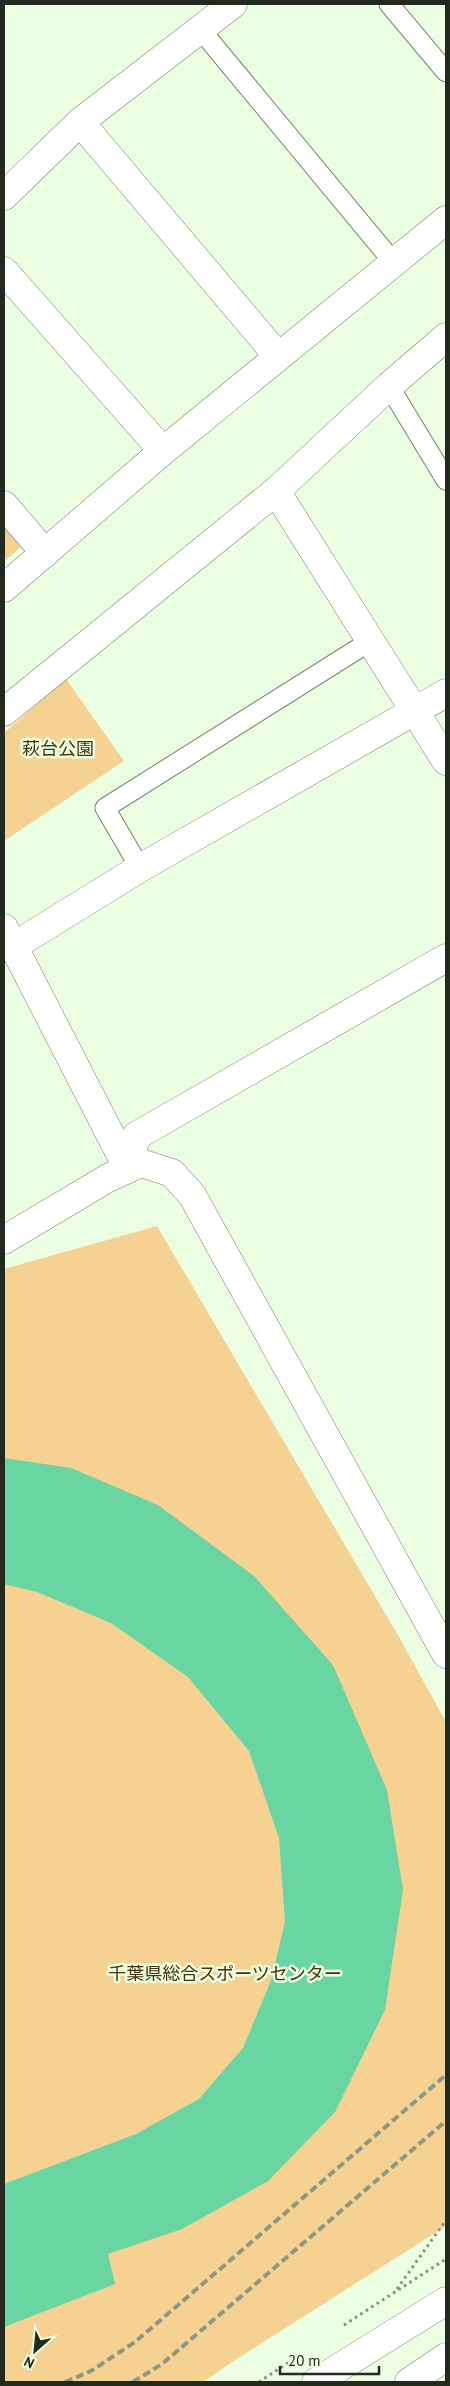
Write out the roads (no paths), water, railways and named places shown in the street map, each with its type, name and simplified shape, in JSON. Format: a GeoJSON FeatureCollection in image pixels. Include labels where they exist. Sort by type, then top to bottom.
{"type":"FeatureCollection","features":[{"type":"Feature","properties":{"kind":"main road"},"geometry":{"type":"LineString","coordinates":[[4,196],[80,122],[233,4]]}},
{"type":"Feature","properties":{"kind":"main road"},"geometry":{"type":"LineString","coordinates":[[80,122],[277,355]]}},
{"type":"Feature","properties":{"kind":"main road"},"geometry":{"type":"LineString","coordinates":[[4,588],[277,355],[446,220]]}},
{"type":"Feature","properties":{"kind":"main road"},"geometry":{"type":"LineString","coordinates":[[4,272],[163,451]]}},
{"type":"Feature","properties":{"kind":"main road"},"geometry":{"type":"LineString","coordinates":[[4,712],[276,491],[389,386],[446,337]]}},
{"type":"Feature","properties":{"kind":"main road"},"geometry":{"type":"LineString","coordinates":[[276,491],[372,640],[446,761]]}},
{"type":"Feature","properties":{"kind":"main road"},"geometry":{"type":"LineString","coordinates":[[4,505],[46,553]]}},
{"type":"Feature","properties":{"kind":"main road"},"geometry":{"type":"LineString","coordinates":[[128,1169],[9,937],[140,868],[446,693]]}},
{"type":"Feature","properties":{"kind":"main road"},"geometry":{"type":"LineString","coordinates":[[128,1169],[136,1136],[446,958]]}},
{"type":"Feature","properties":{"kind":"main road"},"geometry":{"type":"LineString","coordinates":[[4,1240],[108,1178],[141,1163],[172,1173],[192,1195],[446,1654]]}},
{"type":"Feature","properties":{"kind":"main road"},"geometry":{"type":"LineString","coordinates":[[316,2382],[446,2301]]}},
{"type":"Feature","properties":{"kind":"main road"},"geometry":{"type":"LineString","coordinates":[[409,2382],[446,2357]]}},
{"type":"Feature","properties":{"kind":"lane"},"geometry":{"type":"LineString","coordinates":[[389,4],[446,72]]}},
{"type":"Feature","properties":{"kind":"lane"},"geometry":{"type":"LineString","coordinates":[[200,29],[394,263]]}},
{"type":"Feature","properties":{"kind":"lane"},"geometry":{"type":"LineString","coordinates":[[389,386],[446,480]]}},
{"type":"Feature","properties":{"kind":"lane"},"geometry":{"type":"LineString","coordinates":[[140,868],[105,808],[372,640]]}},
{"type":"Feature","properties":{"kind":"railway"},"geometry":{"type":"LineString","coordinates":[[65,2382],[91,2371],[135,2342],[446,2075]]}},
{"type":"Feature","properties":{"kind":"railway"},"geometry":{"type":"LineString","coordinates":[[133,2382],[162,2364],[446,2121]]}},
{"type":"Feature","properties":{"kind":"park label","name":"萩台公園"},"geometry":{"type":"Point","coordinates":[58,749]}},
{"type":"Feature","properties":{"kind":"park label","name":"千葉県総合スポーツセンター"},"geometry":{"type":"Point","coordinates":[225,1974]}}]}
